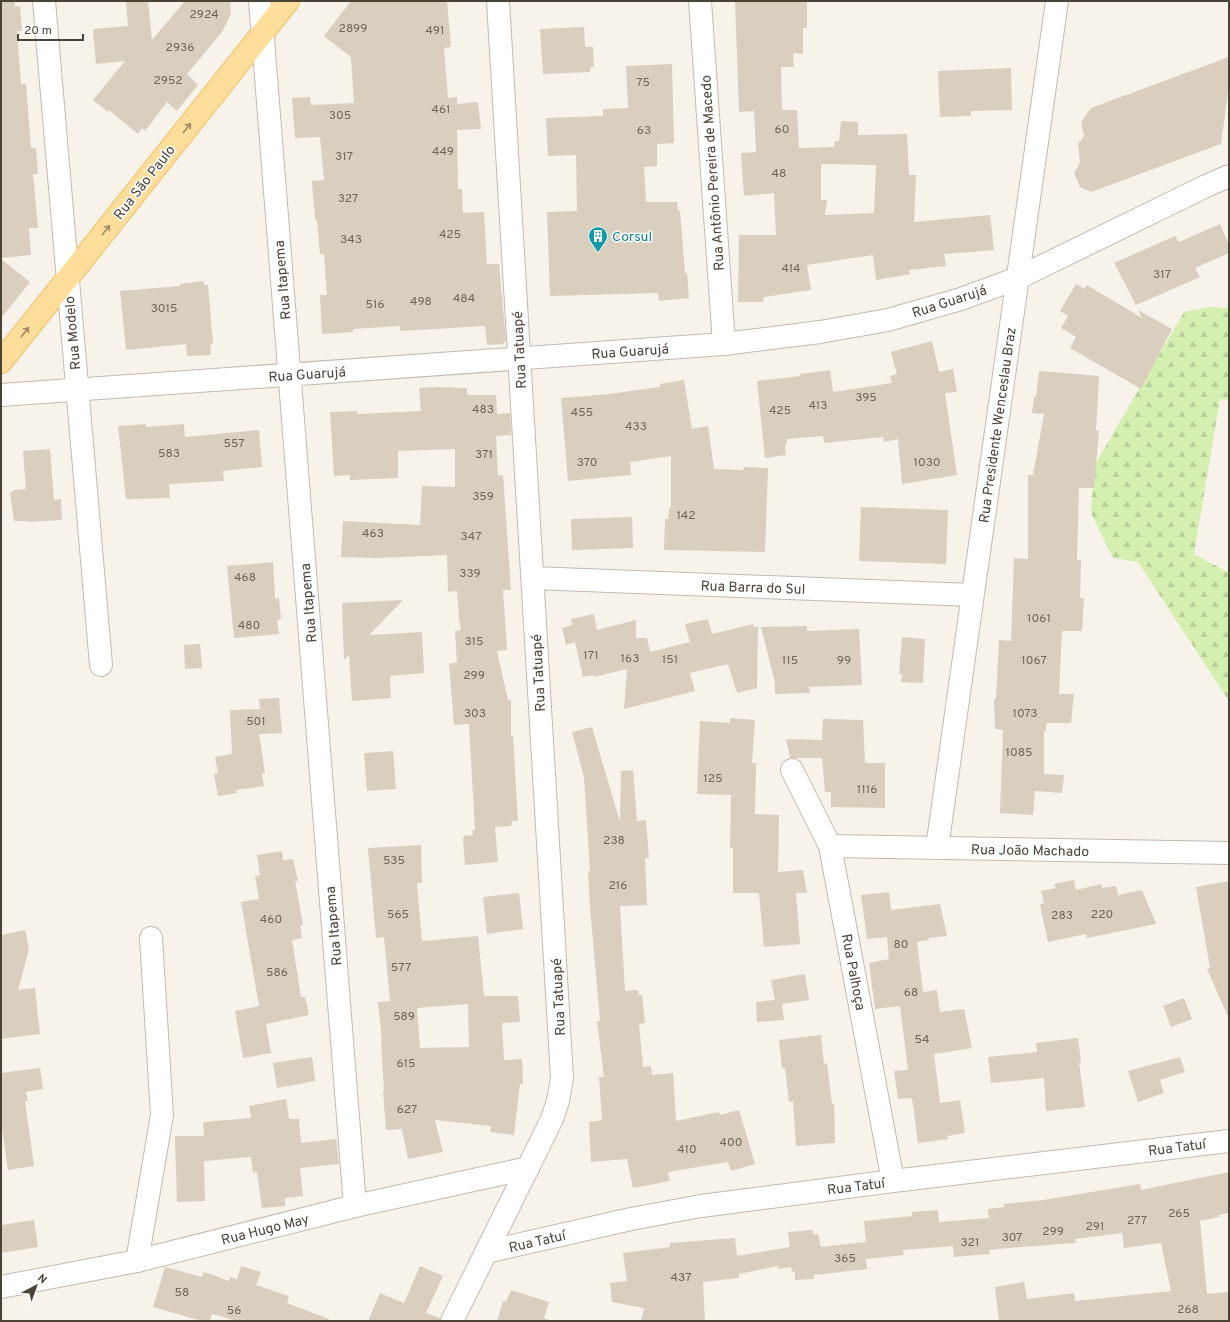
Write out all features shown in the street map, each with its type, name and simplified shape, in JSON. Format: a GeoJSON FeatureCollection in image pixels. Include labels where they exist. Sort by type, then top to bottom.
{"type":"FeatureCollection","features":[{"type":"Feature","properties":{"kind":"main road","name":"Rua São Paulo"},"geometry":{"type":"LineString","coordinates":[[1,362],[288,1]]}},
{"type":"Feature","properties":{"kind":"street","name":"Rua Modelo"},"geometry":{"type":"LineString","coordinates":[[44,1],[101,665]]}},
{"type":"Feature","properties":{"kind":"street","name":"Rua Itapema"},"geometry":{"type":"LineString","coordinates":[[260,1],[355,1206]]}},
{"type":"Feature","properties":{"kind":"street","name":"Rua Tatuapé"},"geometry":{"type":"LineString","coordinates":[[452,1321],[552,1119],[558,1101],[562,1078],[498,1]]}},
{"type":"Feature","properties":{"kind":"street","name":"Rua Antônio Pereira de Macedo"},"geometry":{"type":"LineString","coordinates":[[700,1],[724,344]]}},
{"type":"Feature","properties":{"kind":"street","name":"Rua Presidente Wenceslau Braz"},"geometry":{"type":"LineString","coordinates":[[937,848],[1057,1]]}},
{"type":"Feature","properties":{"kind":"street","name":"Rua Guarujá"},"geometry":{"type":"LineString","coordinates":[[1,395],[724,344],[820,332],[888,320],[961,298],[1018,278],[1192,192],[1229,176]]}},
{"type":"Feature","properties":{"kind":"street","name":"Rua Barra do Sul"},"geometry":{"type":"LineString","coordinates":[[533,578],[972,595]]}},
{"type":"Feature","properties":{"kind":"street","name":"Rua Palhoça"},"geometry":{"type":"LineString","coordinates":[[792,770],[830,846],[893,1181]]}},
{"type":"Feature","properties":{"kind":"street","name":"Rua João Machado"},"geometry":{"type":"LineString","coordinates":[[830,846],[1229,853]]}},
{"type":"Feature","properties":{"kind":"street"},"geometry":{"type":"LineString","coordinates":[[137,1261],[162,1115],[151,938]]}},
{"type":"Feature","properties":{"kind":"street","name":"Rua Tatuí"},"geometry":{"type":"LineString","coordinates":[[486,1252],[631,1219],[701,1206],[893,1181],[1229,1141]]}},
{"type":"Feature","properties":{"kind":"street","name":"Rua Hugo May"},"geometry":{"type":"LineString","coordinates":[[1,1287],[137,1261],[355,1206],[528,1168]]}},
{"type":"Feature","properties":{"kind":"green space"},"geometry":{"type":"Polygon","coordinates":[[[1210,307],[1229,308],[1229,400],[1220,399],[1194,554],[1229,573],[1229,701],[1138,562],[1113,558],[1091,513],[1094,466],[1184,312],[1210,307]]]}},
{"type":"Feature","properties":{"kind":"building"},"geometry":{"type":"Polygon","coordinates":[[[1,1],[15,1],[15,7],[20,6],[22,31],[17,31],[21,84],[26,84],[31,148],[36,148],[38,174],[33,174],[38,228],[29,228],[31,255],[1,258],[1,1]]]}},
{"type":"Feature","properties":{"kind":"building"},"geometry":{"type":"Polygon","coordinates":[[[126,1],[148,1],[152,40],[185,1],[230,1],[231,14],[222,32],[187,74],[198,85],[177,111],[167,102],[145,131],[142,128],[138,134],[109,110],[108,112],[93,100],[125,61],[96,64],[93,29],[128,26],[126,1]]]}},
{"type":"Feature","properties":{"kind":"building"},"geometry":{"type":"Polygon","coordinates":[[[351,1],[447,1],[451,47],[444,48],[448,98],[457,97],[457,104],[478,102],[481,129],[457,130],[458,189],[462,189],[463,213],[484,212],[487,264],[499,264],[506,340],[503,344],[487,345],[485,326],[400,331],[400,326],[353,329],[353,332],[322,334],[320,295],[327,295],[324,254],[320,254],[317,220],[315,220],[312,181],[324,180],[320,137],[295,138],[292,98],[310,97],[311,105],[354,103],[351,57],[324,36],[351,1]]]}},
{"type":"Feature","properties":{"kind":"building"},"geometry":{"type":"Polygon","coordinates":[[[735,1],[807,1],[807,28],[803,28],[803,54],[793,53],[794,67],[781,67],[782,110],[797,110],[799,148],[834,147],[835,141],[839,141],[841,121],[858,122],[858,135],[907,134],[909,175],[916,175],[914,222],[990,215],[994,250],[944,254],[946,266],[909,270],[910,274],[876,280],[873,255],[807,265],[811,290],[764,297],[763,302],[738,302],[739,235],[776,235],[774,193],[744,196],[741,153],[756,152],[754,111],[739,112],[735,1]],[[821,164],[821,200],[827,200],[825,215],[874,213],[876,165],[821,164]]]}},
{"type":"Feature","properties":{"kind":"building"},"geometry":{"type":"Polygon","coordinates":[[[584,27],[585,47],[593,47],[594,67],[590,67],[590,72],[543,74],[540,29],[584,27]]]}},
{"type":"Feature","properties":{"kind":"building"},"geometry":{"type":"Polygon","coordinates":[[[1229,57],[1229,85],[1221,144],[1091,192],[1080,187],[1074,173],[1080,163],[1078,144],[1084,136],[1081,122],[1091,108],[1229,57]]]}},
{"type":"Feature","properties":{"kind":"building"},"geometry":{"type":"Polygon","coordinates":[[[672,64],[674,143],[657,144],[657,166],[644,167],[646,202],[677,202],[678,211],[680,211],[685,273],[687,273],[689,298],[659,301],[658,293],[550,296],[547,212],[577,211],[576,155],[548,156],[546,118],[603,116],[603,109],[628,108],[626,66],[672,64]]]}},
{"type":"Feature","properties":{"kind":"building"},"geometry":{"type":"Polygon","coordinates":[[[1011,68],[1012,110],[971,111],[971,116],[940,117],[938,71],[1011,68]]]}},
{"type":"Feature","properties":{"kind":"building"},"geometry":{"type":"Polygon","coordinates":[[[1220,224],[1229,245],[1229,253],[1195,268],[1200,277],[1136,305],[1114,263],[1175,236],[1179,242],[1220,224]]]}},
{"type":"Feature","properties":{"kind":"building"},"geometry":{"type":"Polygon","coordinates":[[[1,259],[30,282],[1,318],[1,259]]]}},
{"type":"Feature","properties":{"kind":"building"},"geometry":{"type":"Polygon","coordinates":[[[204,281],[204,285],[208,285],[213,344],[210,344],[211,355],[187,356],[186,344],[126,350],[120,291],[180,286],[180,284],[204,281]]]}},
{"type":"Feature","properties":{"kind":"building"},"geometry":{"type":"Polygon","coordinates":[[[1076,284],[1084,289],[1087,285],[1142,318],[1138,310],[1172,329],[1141,389],[1070,348],[1076,337],[1061,328],[1068,316],[1060,311],[1076,284]]]}},
{"type":"Feature","properties":{"kind":"building"},"geometry":{"type":"Polygon","coordinates":[[[932,341],[939,372],[953,369],[957,392],[945,393],[957,475],[902,484],[898,439],[884,442],[883,437],[824,443],[823,436],[787,439],[787,443],[785,444],[786,455],[765,458],[757,381],[800,376],[800,374],[830,370],[833,392],[892,383],[890,376],[897,374],[891,352],[932,341]]]}},
{"type":"Feature","properties":{"kind":"building"},"geometry":{"type":"Polygon","coordinates":[[[1039,371],[1099,376],[1096,430],[1099,431],[1094,488],[1079,488],[1077,560],[1081,560],[1080,598],[1084,598],[1082,631],[1062,631],[1059,694],[1074,694],[1071,723],[1046,723],[1046,731],[1044,731],[1044,774],[1064,775],[1062,793],[1035,791],[1033,815],[1000,813],[1003,730],[995,729],[994,699],[996,699],[999,640],[1011,641],[1014,558],[1028,559],[1028,475],[1033,475],[1044,414],[1032,413],[1034,397],[1036,397],[1039,371]]]}},
{"type":"Feature","properties":{"kind":"building"},"geometry":{"type":"Polygon","coordinates":[[[684,380],[692,429],[708,426],[714,469],[743,470],[744,467],[768,468],[765,552],[664,550],[665,519],[668,519],[669,508],[671,508],[671,456],[630,462],[631,475],[568,481],[561,398],[609,394],[660,387],[660,384],[684,380]]]}},
{"type":"Feature","properties":{"kind":"building"},"geometry":{"type":"Polygon","coordinates":[[[419,388],[467,388],[467,395],[496,395],[497,414],[510,413],[511,435],[496,436],[498,476],[503,475],[511,590],[503,590],[507,650],[497,651],[508,700],[511,700],[511,736],[513,736],[518,821],[512,821],[511,826],[495,827],[498,862],[465,865],[463,839],[464,836],[473,835],[472,830],[475,830],[469,724],[454,725],[449,664],[457,662],[455,631],[461,630],[457,591],[448,592],[447,555],[377,558],[341,557],[343,521],[420,525],[422,486],[455,487],[455,449],[398,451],[398,478],[350,480],[350,475],[334,476],[330,412],[357,411],[358,414],[421,411],[419,388]]]}},
{"type":"Feature","properties":{"kind":"building"},"geometry":{"type":"Polygon","coordinates":[[[146,424],[146,427],[184,424],[185,437],[259,430],[262,467],[223,471],[224,481],[169,484],[170,498],[126,499],[118,426],[146,424]]]}},
{"type":"Feature","properties":{"kind":"building"},"geometry":{"type":"Polygon","coordinates":[[[50,449],[54,500],[61,499],[62,520],[28,522],[14,521],[10,492],[13,492],[13,490],[26,489],[23,451],[50,449]]]}},
{"type":"Feature","properties":{"kind":"building"},"geometry":{"type":"Polygon","coordinates":[[[861,507],[948,510],[946,564],[859,561],[861,507]]]}},
{"type":"Feature","properties":{"kind":"building"},"geometry":{"type":"Polygon","coordinates":[[[632,517],[633,548],[572,550],[571,519],[632,517]]]}},
{"type":"Feature","properties":{"kind":"building"},"geometry":{"type":"Polygon","coordinates":[[[273,562],[275,599],[279,598],[281,619],[277,620],[279,634],[234,638],[227,566],[273,562]]]}},
{"type":"Feature","properties":{"kind":"building"},"geometry":{"type":"Polygon","coordinates":[[[403,600],[369,635],[422,632],[424,673],[390,676],[391,698],[352,701],[349,655],[344,660],[342,603],[403,600]]]}},
{"type":"Feature","properties":{"kind":"building"},"geometry":{"type":"Polygon","coordinates":[[[594,614],[597,630],[636,620],[636,638],[647,638],[650,652],[690,642],[685,624],[708,619],[712,634],[753,624],[754,627],[758,627],[757,688],[737,693],[728,664],[690,673],[695,691],[624,709],[627,669],[594,677],[593,675],[583,677],[575,642],[566,645],[562,628],[572,625],[571,619],[594,614]]]}},
{"type":"Feature","properties":{"kind":"building"},"geometry":{"type":"Polygon","coordinates":[[[807,626],[807,631],[859,629],[862,685],[809,687],[810,693],[775,694],[775,683],[761,627],[807,626]]]}},
{"type":"Feature","properties":{"kind":"building"},"geometry":{"type":"Polygon","coordinates":[[[902,637],[925,639],[923,683],[901,682],[902,674],[899,674],[902,637]]]}},
{"type":"Feature","properties":{"kind":"building"},"geometry":{"type":"Polygon","coordinates":[[[200,644],[202,668],[185,669],[184,645],[200,644]]]}},
{"type":"Feature","properties":{"kind":"building"},"geometry":{"type":"Polygon","coordinates":[[[279,698],[282,733],[259,734],[265,773],[262,773],[264,786],[236,790],[237,793],[218,796],[214,774],[218,773],[215,757],[232,754],[230,710],[260,709],[259,699],[279,698]]]}},
{"type":"Feature","properties":{"kind":"building"},"geometry":{"type":"Polygon","coordinates":[[[730,718],[755,720],[752,763],[756,763],[755,814],[779,815],[778,872],[803,870],[807,893],[796,893],[800,944],[764,947],[759,893],[733,893],[733,848],[730,848],[731,795],[697,794],[700,721],[730,723],[730,718]]]}},
{"type":"Feature","properties":{"kind":"building"},"geometry":{"type":"Polygon","coordinates":[[[823,719],[863,720],[865,763],[885,763],[885,808],[831,807],[831,792],[825,792],[822,758],[790,758],[786,739],[822,740],[823,719]]]}},
{"type":"Feature","properties":{"kind":"building"},"geometry":{"type":"Polygon","coordinates":[[[592,727],[620,822],[621,771],[633,770],[637,821],[646,820],[649,858],[645,858],[647,905],[620,906],[625,991],[638,990],[639,995],[642,995],[645,1023],[639,1024],[643,1067],[651,1066],[652,1075],[673,1073],[676,1121],[719,1112],[720,1115],[739,1110],[755,1164],[731,1171],[728,1162],[668,1172],[670,1181],[633,1188],[627,1159],[591,1162],[589,1122],[602,1120],[599,1077],[604,1077],[597,1021],[600,1021],[590,907],[588,871],[590,871],[584,777],[572,732],[592,727]]]}},
{"type":"Feature","properties":{"kind":"building"},"geometry":{"type":"Polygon","coordinates":[[[393,751],[396,789],[367,791],[364,753],[393,751]]]}},
{"type":"Feature","properties":{"kind":"building"},"geometry":{"type":"Polygon","coordinates":[[[421,845],[422,883],[417,883],[422,941],[478,936],[484,996],[518,996],[520,1022],[502,1023],[504,1060],[522,1059],[523,1084],[520,1084],[514,1135],[490,1132],[491,1126],[435,1120],[443,1152],[408,1159],[402,1129],[386,1130],[383,1091],[382,1042],[378,1002],[390,1001],[384,937],[376,938],[368,848],[421,845]],[[468,1004],[417,1008],[420,1048],[469,1047],[468,1004]]]}},
{"type":"Feature","properties":{"kind":"building"},"geometry":{"type":"Polygon","coordinates":[[[282,851],[283,860],[293,859],[298,881],[295,881],[303,925],[300,926],[302,938],[292,940],[301,997],[305,997],[309,1015],[266,1024],[271,1053],[243,1058],[235,1011],[259,1006],[241,902],[259,899],[255,876],[260,875],[257,855],[282,851]]]}},
{"type":"Feature","properties":{"kind":"building"},"geometry":{"type":"Polygon","coordinates":[[[1074,880],[1076,890],[1101,884],[1102,888],[1116,886],[1118,895],[1142,890],[1156,924],[1087,938],[1086,934],[1048,942],[1040,905],[1044,903],[1041,891],[1056,888],[1054,884],[1074,880]]]}},
{"type":"Feature","properties":{"kind":"building"},"geometry":{"type":"Polygon","coordinates":[[[1229,881],[1229,1019],[1207,969],[1210,968],[1196,887],[1229,881]]]}},
{"type":"Feature","properties":{"kind":"building"},"geometry":{"type":"Polygon","coordinates":[[[889,892],[891,910],[940,904],[947,936],[928,938],[929,940],[917,942],[923,992],[937,990],[940,1012],[964,1009],[972,1048],[934,1054],[940,1103],[960,1100],[965,1133],[947,1136],[948,1139],[918,1143],[912,1098],[898,1099],[894,1071],[908,1070],[900,1006],[875,1009],[869,963],[889,959],[887,937],[867,939],[861,895],[889,892]]]}},
{"type":"Feature","properties":{"kind":"building"},"geometry":{"type":"Polygon","coordinates":[[[519,893],[523,929],[487,934],[483,897],[519,893]]]}},
{"type":"Feature","properties":{"kind":"building"},"geometry":{"type":"Polygon","coordinates":[[[25,930],[29,949],[18,990],[35,988],[40,1034],[1,1039],[1,935],[25,930]]]}},
{"type":"Feature","properties":{"kind":"building"},"geometry":{"type":"Polygon","coordinates":[[[805,974],[809,1000],[782,1004],[784,1020],[757,1022],[756,1002],[775,1000],[771,980],[805,974]]]}},
{"type":"Feature","properties":{"kind":"building"},"geometry":{"type":"Polygon","coordinates":[[[1184,998],[1192,1019],[1171,1027],[1163,1006],[1184,998]]]}},
{"type":"Feature","properties":{"kind":"building"},"geometry":{"type":"Polygon","coordinates":[[[821,1035],[824,1064],[827,1063],[832,1104],[834,1104],[835,1143],[796,1146],[793,1101],[789,1102],[785,1068],[782,1068],[779,1040],[821,1035]]]}},
{"type":"Feature","properties":{"kind":"building"},"geometry":{"type":"Polygon","coordinates":[[[1078,1038],[1081,1063],[1079,1063],[1085,1107],[1046,1111],[1044,1078],[991,1083],[988,1057],[1037,1052],[1036,1043],[1078,1038]]]}},
{"type":"Feature","properties":{"kind":"building"},"geometry":{"type":"Polygon","coordinates":[[[312,1057],[315,1081],[277,1088],[273,1063],[312,1057]]]}},
{"type":"Feature","properties":{"kind":"building"},"geometry":{"type":"Polygon","coordinates":[[[1180,1057],[1185,1072],[1160,1080],[1164,1093],[1138,1102],[1128,1071],[1180,1057]]]}},
{"type":"Feature","properties":{"kind":"building"},"geometry":{"type":"Polygon","coordinates":[[[40,1068],[43,1089],[26,1092],[28,1101],[25,1101],[34,1166],[8,1170],[1,1122],[1,1073],[40,1068]]]}},
{"type":"Feature","properties":{"kind":"building"},"geometry":{"type":"Polygon","coordinates":[[[286,1099],[289,1119],[299,1119],[301,1143],[336,1139],[339,1164],[300,1168],[303,1196],[285,1198],[285,1206],[262,1208],[257,1172],[253,1173],[251,1157],[204,1161],[205,1201],[177,1202],[175,1136],[204,1136],[203,1122],[251,1118],[249,1106],[286,1099]]]}},
{"type":"Feature","properties":{"kind":"building"},"geometry":{"type":"Polygon","coordinates":[[[1229,1172],[1229,1213],[1200,1221],[1207,1294],[1229,1292],[1229,1321],[999,1321],[995,1287],[1024,1282],[1027,1299],[1074,1293],[1075,1301],[1171,1291],[1161,1243],[1124,1248],[1122,1233],[1075,1239],[1076,1243],[989,1250],[990,1254],[954,1257],[953,1246],[903,1250],[904,1255],[866,1259],[867,1269],[814,1275],[814,1279],[795,1280],[795,1271],[792,1272],[791,1267],[778,1269],[778,1266],[739,1274],[739,1278],[703,1282],[705,1321],[641,1321],[644,1308],[612,1302],[610,1283],[627,1281],[623,1253],[670,1247],[670,1243],[735,1238],[737,1256],[790,1247],[788,1232],[813,1230],[813,1234],[818,1234],[821,1247],[866,1242],[864,1221],[912,1216],[912,1212],[938,1210],[939,1222],[989,1218],[988,1209],[1004,1207],[1004,1204],[1043,1200],[1140,1184],[1141,1190],[1229,1172]]]}},
{"type":"Feature","properties":{"kind":"building"},"geometry":{"type":"Polygon","coordinates":[[[34,1220],[38,1247],[1,1253],[1,1225],[34,1220]]]}},
{"type":"Feature","properties":{"kind":"building"},"geometry":{"type":"Polygon","coordinates":[[[241,1266],[261,1272],[256,1285],[289,1296],[287,1303],[329,1319],[329,1321],[237,1321],[212,1314],[210,1321],[202,1321],[153,1307],[165,1267],[202,1277],[204,1272],[229,1281],[230,1277],[237,1279],[241,1266]]]}},
{"type":"Feature","properties":{"kind":"building"},"geometry":{"type":"Polygon","coordinates":[[[420,1266],[443,1276],[426,1313],[440,1318],[440,1321],[368,1321],[380,1293],[404,1303],[420,1266]]]}},
{"type":"Feature","properties":{"kind":"building"},"geometry":{"type":"Polygon","coordinates":[[[511,1290],[549,1302],[544,1318],[551,1321],[497,1321],[503,1301],[506,1302],[511,1290]]]}},
{"type":"Feature","properties":{"kind":"place","name":"Corsul"},"geometry":{"type":"Point","coordinates":[598,253]}}]}
